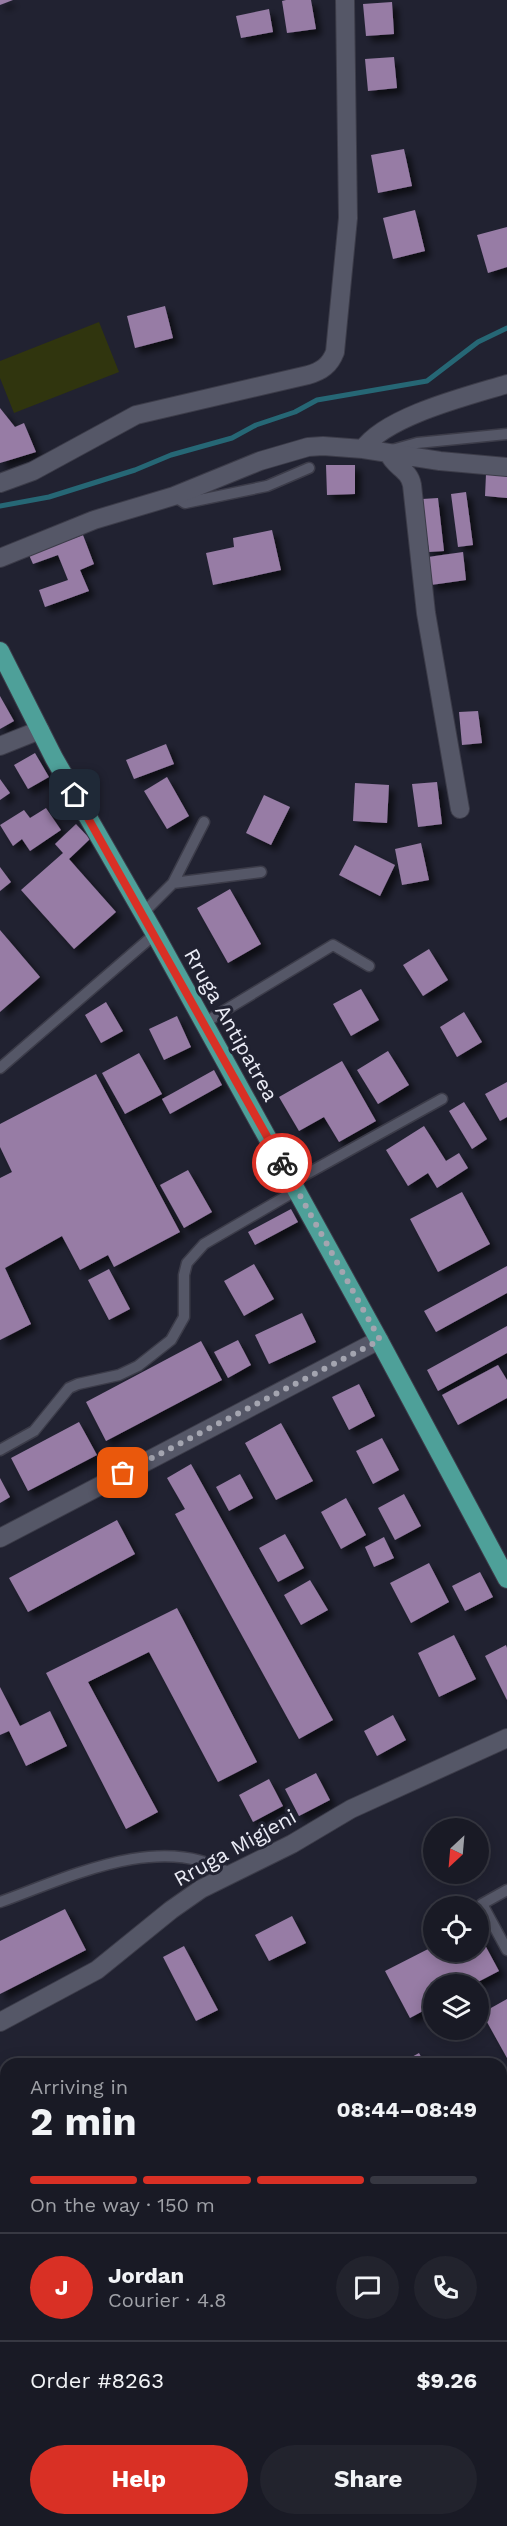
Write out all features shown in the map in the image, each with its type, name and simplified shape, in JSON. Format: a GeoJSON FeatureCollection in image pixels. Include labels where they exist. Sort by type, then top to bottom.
{"type":"FeatureCollection","features":[{"type":"Feature","properties":{"kind":"main road","name":"Rruga Antipatrea"},"geometry":{"type":"LineString","coordinates":[[0,651],[40,729],[380,1340],[507,1580]]}},
{"type":"Feature","properties":{"kind":"street"},"geometry":{"type":"LineString","coordinates":[[0,483],[33,471],[136,415],[318,373],[332,360],[335,352],[348,218],[345,0]]}},
{"type":"Feature","properties":{"kind":"street"},"geometry":{"type":"LineString","coordinates":[[363,449],[378,433],[399,422],[440,405],[507,384]]}},
{"type":"Feature","properties":{"kind":"street"},"geometry":{"type":"LineString","coordinates":[[0,558],[94,520],[174,496],[295,449],[323,446],[363,449],[507,467]]}},
{"type":"Feature","properties":{"kind":"street"},"geometry":{"type":"LineString","coordinates":[[389,454],[390,458],[408,473],[412,484],[426,613],[460,809]]}},
{"type":"Feature","properties":{"kind":"street"},"geometry":{"type":"LineString","coordinates":[[0,746],[40,729]]}},
{"type":"Feature","properties":{"kind":"street"},"geometry":{"type":"LineString","coordinates":[[0,1538],[380,1340]]}},
{"type":"Feature","properties":{"kind":"street","name":"Rruga Migjeni"},"geometry":{"type":"LineString","coordinates":[[0,2022],[98,1970],[191,1894],[292,1844],[351,1809],[507,1738]]}},
{"type":"Feature","properties":{"kind":"lane"},"geometry":{"type":"LineString","coordinates":[[389,454],[398,447],[417,443],[507,434]]}},
{"type":"Feature","properties":{"kind":"lane"},"geometry":{"type":"LineString","coordinates":[[174,496],[185,503],[267,486],[309,468]]}},
{"type":"Feature","properties":{"kind":"lane"},"geometry":{"type":"LineString","coordinates":[[143,913],[173,883],[204,822]]}},
{"type":"Feature","properties":{"kind":"lane"},"geometry":{"type":"LineString","coordinates":[[173,883],[261,872]]}},
{"type":"Feature","properties":{"kind":"lane"},"geometry":{"type":"LineString","coordinates":[[0,1068],[155,934]]}},
{"type":"Feature","properties":{"kind":"lane"},"geometry":{"type":"LineString","coordinates":[[204,1023],[333,945],[369,966]]}},
{"type":"Feature","properties":{"kind":"lane"},"geometry":{"type":"LineString","coordinates":[[0,1450],[34,1431],[69,1388],[119,1375],[138,1366],[171,1340],[184,1317],[184,1275],[187,1263],[204,1244],[294,1186],[442,1099]]}},
{"type":"Feature","properties":{"kind":"lane"},"geometry":{"type":"LineString","coordinates":[[0,1902],[102,1865],[127,1861],[186,1857],[202,1860],[230,1874]]}},
{"type":"Feature","properties":{"kind":"lane"},"geometry":{"type":"LineString","coordinates":[[507,1890],[482,1904],[507,1950]]}},
{"type":"Feature","properties":{"kind":"green space"},"geometry":{"type":"Polygon","coordinates":[[[99,322],[119,372],[14,413],[0,378],[0,361],[99,322]]]}},
{"type":"Feature","properties":{"kind":"building"},"geometry":{"type":"Polygon","coordinates":[[[0,0],[13,0],[0,5],[0,0]]]}},
{"type":"Feature","properties":{"kind":"building"},"geometry":{"type":"Polygon","coordinates":[[[311,0],[316,29],[287,33],[282,1],[311,0]]]}},
{"type":"Feature","properties":{"kind":"building"},"geometry":{"type":"Polygon","coordinates":[[[392,2],[394,34],[366,36],[363,4],[392,2]]]}},
{"type":"Feature","properties":{"kind":"building"},"geometry":{"type":"Polygon","coordinates":[[[269,9],[273,32],[241,38],[236,16],[269,9]]]}},
{"type":"Feature","properties":{"kind":"building"},"geometry":{"type":"Polygon","coordinates":[[[394,57],[397,88],[368,91],[365,59],[394,57]]]}},
{"type":"Feature","properties":{"kind":"building"},"geometry":{"type":"Polygon","coordinates":[[[404,149],[412,186],[378,193],[371,155],[404,149]]]}},
{"type":"Feature","properties":{"kind":"building"},"geometry":{"type":"Polygon","coordinates":[[[415,210],[425,251],[393,259],[383,218],[415,210]]]}},
{"type":"Feature","properties":{"kind":"building"},"geometry":{"type":"Polygon","coordinates":[[[507,227],[507,267],[488,273],[477,235],[507,227]]]}},
{"type":"Feature","properties":{"kind":"building"},"geometry":{"type":"Polygon","coordinates":[[[165,306],[173,338],[135,348],[127,316],[165,306]]]}},
{"type":"Feature","properties":{"kind":"building"},"geometry":{"type":"Polygon","coordinates":[[[0,408],[15,427],[24,423],[36,452],[0,463],[0,408]]]}},
{"type":"Feature","properties":{"kind":"building"},"geometry":{"type":"Polygon","coordinates":[[[326,465],[355,465],[355,494],[327,495],[326,465]]]}},
{"type":"Feature","properties":{"kind":"building"},"geometry":{"type":"Polygon","coordinates":[[[486,474],[507,475],[507,498],[485,496],[486,474]]]}},
{"type":"Feature","properties":{"kind":"building"},"geometry":{"type":"Polygon","coordinates":[[[466,492],[473,545],[458,547],[451,494],[466,492]]]}},
{"type":"Feature","properties":{"kind":"building"},"geometry":{"type":"Polygon","coordinates":[[[438,498],[444,551],[429,552],[422,499],[438,498]]]}},
{"type":"Feature","properties":{"kind":"building"},"geometry":{"type":"Polygon","coordinates":[[[272,530],[281,570],[213,585],[206,553],[234,547],[233,538],[272,530]]]}},
{"type":"Feature","properties":{"kind":"building"},"geometry":{"type":"Polygon","coordinates":[[[83,535],[94,564],[80,570],[89,591],[45,607],[39,590],[68,580],[58,555],[33,564],[29,555],[83,535]]]}},
{"type":"Feature","properties":{"kind":"building"},"geometry":{"type":"Polygon","coordinates":[[[463,552],[466,580],[431,585],[428,557],[463,552]]]}},
{"type":"Feature","properties":{"kind":"building"},"geometry":{"type":"Polygon","coordinates":[[[0,696],[14,721],[0,729],[0,696]]]}},
{"type":"Feature","properties":{"kind":"building"},"geometry":{"type":"Polygon","coordinates":[[[478,711],[482,743],[462,745],[459,712],[478,711]]]}},
{"type":"Feature","properties":{"kind":"building"},"geometry":{"type":"Polygon","coordinates":[[[166,744],[174,764],[134,779],[126,760],[166,744]]]}},
{"type":"Feature","properties":{"kind":"building"},"geometry":{"type":"Polygon","coordinates":[[[35,753],[49,777],[28,789],[14,765],[35,753]]]}},
{"type":"Feature","properties":{"kind":"building"},"geometry":{"type":"Polygon","coordinates":[[[167,777],[189,816],[167,829],[144,791],[167,777]]]}},
{"type":"Feature","properties":{"kind":"building"},"geometry":{"type":"Polygon","coordinates":[[[0,779],[10,793],[0,800],[0,779]]]}},
{"type":"Feature","properties":{"kind":"building"},"geometry":{"type":"Polygon","coordinates":[[[437,782],[442,824],[418,827],[412,784],[437,782]]]}},
{"type":"Feature","properties":{"kind":"building"},"geometry":{"type":"Polygon","coordinates":[[[355,783],[389,785],[387,823],[353,821],[355,783]]]}},
{"type":"Feature","properties":{"kind":"building"},"geometry":{"type":"Polygon","coordinates":[[[264,795],[290,807],[271,845],[246,833],[264,795]]]}},
{"type":"Feature","properties":{"kind":"building"},"geometry":{"type":"Polygon","coordinates":[[[46,808],[61,830],[30,851],[22,839],[13,846],[0,825],[24,810],[30,818],[46,808]]]}},
{"type":"Feature","properties":{"kind":"building"},"geometry":{"type":"Polygon","coordinates":[[[76,824],[90,839],[69,859],[116,912],[74,949],[21,890],[63,853],[55,844],[76,824]]]}},
{"type":"Feature","properties":{"kind":"building"},"geometry":{"type":"Polygon","coordinates":[[[421,843],[429,880],[402,885],[395,849],[421,843]]]}},
{"type":"Feature","properties":{"kind":"building"},"geometry":{"type":"Polygon","coordinates":[[[355,845],[395,865],[380,896],[339,875],[355,845]]]}},
{"type":"Feature","properties":{"kind":"building"},"geometry":{"type":"Polygon","coordinates":[[[0,867],[11,882],[0,891],[0,867]]]}},
{"type":"Feature","properties":{"kind":"building"},"geometry":{"type":"Polygon","coordinates":[[[230,889],[261,944],[228,963],[197,908],[230,889]]]}},
{"type":"Feature","properties":{"kind":"building"},"geometry":{"type":"Polygon","coordinates":[[[0,930],[40,977],[0,1012],[0,930]]]}},
{"type":"Feature","properties":{"kind":"building"},"geometry":{"type":"Polygon","coordinates":[[[429,949],[448,980],[423,996],[403,965],[429,949]]]}},
{"type":"Feature","properties":{"kind":"building"},"geometry":{"type":"Polygon","coordinates":[[[361,989],[379,1020],[351,1036],[333,1004],[361,989]]]}},
{"type":"Feature","properties":{"kind":"building"},"geometry":{"type":"Polygon","coordinates":[[[106,1002],[123,1031],[101,1043],[85,1015],[106,1002]]]}},
{"type":"Feature","properties":{"kind":"building"},"geometry":{"type":"Polygon","coordinates":[[[464,1012],[482,1042],[457,1057],[440,1027],[464,1012]]]}},
{"type":"Feature","properties":{"kind":"building"},"geometry":{"type":"Polygon","coordinates":[[[177,1016],[191,1047],[164,1060],[149,1029],[177,1016]]]}},
{"type":"Feature","properties":{"kind":"building"},"geometry":{"type":"Polygon","coordinates":[[[388,1051],[409,1085],[378,1104],[357,1070],[388,1051]]]}},
{"type":"Feature","properties":{"kind":"building"},"geometry":{"type":"Polygon","coordinates":[[[139,1053],[162,1094],[125,1114],[102,1073],[139,1053]]]}},
{"type":"Feature","properties":{"kind":"building"},"geometry":{"type":"Polygon","coordinates":[[[342,1061],[376,1121],[339,1142],[324,1117],[299,1131],[279,1097],[342,1061]]]}},
{"type":"Feature","properties":{"kind":"building"},"geometry":{"type":"Polygon","coordinates":[[[214,1070],[222,1085],[170,1114],[162,1099],[214,1070]]]}},
{"type":"Feature","properties":{"kind":"building"},"geometry":{"type":"Polygon","coordinates":[[[96,1074],[180,1232],[114,1267],[108,1255],[80,1270],[62,1236],[5,1268],[31,1324],[0,1340],[0,1178],[12,1172],[0,1147],[0,1124],[96,1074]]]}},
{"type":"Feature","properties":{"kind":"building"},"geometry":{"type":"Polygon","coordinates":[[[507,1082],[507,1117],[500,1121],[485,1094],[507,1082]]]}},
{"type":"Feature","properties":{"kind":"building"},"geometry":{"type":"Polygon","coordinates":[[[464,1102],[487,1139],[472,1149],[449,1111],[464,1102]]]}},
{"type":"Feature","properties":{"kind":"building"},"geometry":{"type":"Polygon","coordinates":[[[424,1126],[446,1161],[459,1153],[468,1168],[437,1188],[428,1173],[408,1186],[386,1150],[424,1126]]]}},
{"type":"Feature","properties":{"kind":"building"},"geometry":{"type":"Polygon","coordinates":[[[188,1170],[212,1212],[184,1228],[160,1185],[188,1170]]]}},
{"type":"Feature","properties":{"kind":"building"},"geometry":{"type":"Polygon","coordinates":[[[462,1192],[490,1244],[438,1272],[410,1219],[462,1192]]]}},
{"type":"Feature","properties":{"kind":"building"},"geometry":{"type":"Polygon","coordinates":[[[291,1209],[298,1222],[255,1245],[248,1232],[291,1209]]]}},
{"type":"Feature","properties":{"kind":"building"},"geometry":{"type":"Polygon","coordinates":[[[254,1264],[274,1299],[244,1316],[224,1281],[254,1264]]]}},
{"type":"Feature","properties":{"kind":"building"},"geometry":{"type":"Polygon","coordinates":[[[507,1266],[507,1293],[436,1332],[424,1311],[507,1266]]]}},
{"type":"Feature","properties":{"kind":"building"},"geometry":{"type":"Polygon","coordinates":[[[109,1269],[130,1309],[109,1320],[88,1280],[109,1269]]]}},
{"type":"Feature","properties":{"kind":"building"},"geometry":{"type":"Polygon","coordinates":[[[302,1313],[316,1342],[269,1364],[255,1335],[302,1313]]]}},
{"type":"Feature","properties":{"kind":"building"},"geometry":{"type":"Polygon","coordinates":[[[507,1326],[507,1353],[438,1391],[427,1370],[507,1326]]]}},
{"type":"Feature","properties":{"kind":"building"},"geometry":{"type":"Polygon","coordinates":[[[238,1340],[251,1365],[228,1378],[214,1352],[238,1340]]]}},
{"type":"Feature","properties":{"kind":"building"},"geometry":{"type":"Polygon","coordinates":[[[201,1341],[222,1380],[106,1441],[86,1402],[201,1341]]]}},
{"type":"Feature","properties":{"kind":"building"},"geometry":{"type":"Polygon","coordinates":[[[498,1365],[507,1380],[507,1398],[458,1425],[442,1395],[498,1365]]]}},
{"type":"Feature","properties":{"kind":"building"},"geometry":{"type":"Polygon","coordinates":[[[359,1384],[375,1416],[349,1430],[332,1397],[359,1384]]]}},
{"type":"Feature","properties":{"kind":"building"},"geometry":{"type":"Polygon","coordinates":[[[79,1422],[97,1455],[28,1491],[11,1458],[79,1422]]]}},
{"type":"Feature","properties":{"kind":"building"},"geometry":{"type":"Polygon","coordinates":[[[281,1423],[313,1481],[276,1500],[245,1443],[281,1423]]]}},
{"type":"Feature","properties":{"kind":"building"},"geometry":{"type":"Polygon","coordinates":[[[382,1438],[399,1470],[373,1484],[356,1451],[382,1438]]]}},
{"type":"Feature","properties":{"kind":"building"},"geometry":{"type":"Polygon","coordinates":[[[191,1464],[333,1720],[299,1739],[175,1514],[185,1509],[167,1478],[191,1464]]]}},
{"type":"Feature","properties":{"kind":"building"},"geometry":{"type":"Polygon","coordinates":[[[240,1474],[253,1498],[229,1511],[216,1487],[240,1474]]]}},
{"type":"Feature","properties":{"kind":"building"},"geometry":{"type":"Polygon","coordinates":[[[0,1478],[10,1497],[0,1503],[0,1478]]]}},
{"type":"Feature","properties":{"kind":"building"},"geometry":{"type":"Polygon","coordinates":[[[404,1494],[421,1526],[395,1540],[378,1508],[404,1494]]]}},
{"type":"Feature","properties":{"kind":"building"},"geometry":{"type":"Polygon","coordinates":[[[346,1498],[366,1535],[341,1549],[321,1512],[346,1498]]]}},
{"type":"Feature","properties":{"kind":"building"},"geometry":{"type":"Polygon","coordinates":[[[117,1520],[135,1554],[28,1612],[9,1578],[117,1520]]]}},
{"type":"Feature","properties":{"kind":"building"},"geometry":{"type":"Polygon","coordinates":[[[285,1534],[304,1568],[278,1582],[259,1548],[285,1534]]]}},
{"type":"Feature","properties":{"kind":"building"},"geometry":{"type":"Polygon","coordinates":[[[384,1537],[394,1558],[374,1567],[365,1547],[384,1537]]]}},
{"type":"Feature","properties":{"kind":"building"},"geometry":{"type":"Polygon","coordinates":[[[429,1563],[449,1602],[411,1623],[390,1583],[429,1563]]]}},
{"type":"Feature","properties":{"kind":"building"},"geometry":{"type":"Polygon","coordinates":[[[480,1572],[493,1597],[465,1611],[452,1586],[480,1572]]]}},
{"type":"Feature","properties":{"kind":"building"},"geometry":{"type":"Polygon","coordinates":[[[310,1580],[328,1610],[301,1625],[284,1595],[310,1580]]]}},
{"type":"Feature","properties":{"kind":"building"},"geometry":{"type":"Polygon","coordinates":[[[177,1608],[257,1762],[218,1782],[149,1652],[88,1682],[158,1812],[126,1829],[46,1673],[177,1608]]]}},
{"type":"Feature","properties":{"kind":"building"},"geometry":{"type":"Polygon","coordinates":[[[454,1635],[476,1679],[439,1697],[418,1653],[454,1635]]]}},
{"type":"Feature","properties":{"kind":"building"},"geometry":{"type":"Polygon","coordinates":[[[506,1645],[507,1648],[507,1700],[485,1656],[506,1645]]]}},
{"type":"Feature","properties":{"kind":"building"},"geometry":{"type":"Polygon","coordinates":[[[0,1687],[20,1726],[50,1711],[67,1746],[26,1766],[9,1731],[0,1735],[0,1687]]]}},
{"type":"Feature","properties":{"kind":"building"},"geometry":{"type":"Polygon","coordinates":[[[393,1715],[406,1740],[377,1756],[364,1731],[393,1715]]]}},
{"type":"Feature","properties":{"kind":"building"},"geometry":{"type":"Polygon","coordinates":[[[316,1773],[330,1800],[299,1816],[285,1789],[316,1773]]]}},
{"type":"Feature","properties":{"kind":"building"},"geometry":{"type":"Polygon","coordinates":[[[269,1779],[283,1806],[253,1822],[239,1795],[269,1779]]]}},
{"type":"Feature","properties":{"kind":"building"},"geometry":{"type":"Polygon","coordinates":[[[65,1909],[86,1950],[0,1994],[0,1941],[65,1909]]]}},
{"type":"Feature","properties":{"kind":"building"},"geometry":{"type":"Polygon","coordinates":[[[292,1916],[306,1943],[269,1961],[255,1935],[292,1916]]]}},
{"type":"Feature","properties":{"kind":"building"},"geometry":{"type":"Polygon","coordinates":[[[184,1946],[218,2010],[196,2021],[163,1957],[184,1946]]]}},
{"type":"Feature","properties":{"kind":"building"},"geometry":{"type":"Polygon","coordinates":[[[423,1952],[423,1962],[489,1962],[489,1952],[499,1971],[489,1976],[489,1974],[423,1974],[423,2011],[410,2018],[385,1971],[423,1952]]]}},
{"type":"Feature","properties":{"kind":"building"},"geometry":{"type":"Polygon","coordinates":[[[507,1999],[507,2058],[489,2026],[489,2009],[507,1999]]]}},
{"type":"Feature","properties":{"kind":"building"},"geometry":{"type":"Polygon","coordinates":[[[419,2053],[422,2058],[410,2058],[419,2053]]]}},
{"type":"Feature","properties":{"kind":"waterway"},"geometry":{"type":"LineString","coordinates":[[0,506],[49,497],[135,470],[171,455],[232,438],[256,425],[295,412],[317,400],[427,381],[478,342],[507,328]]}},
{"type":"Feature","properties":{"kind":"way so far"},"geometry":{"type":"LineString","coordinates":[[123,1473],[380,1340],[282,1163]]}},
{"type":"Feature","properties":{"kind":"route"},"geometry":{"type":"LineString","coordinates":[[75,795],[282,1163]]}}]}
